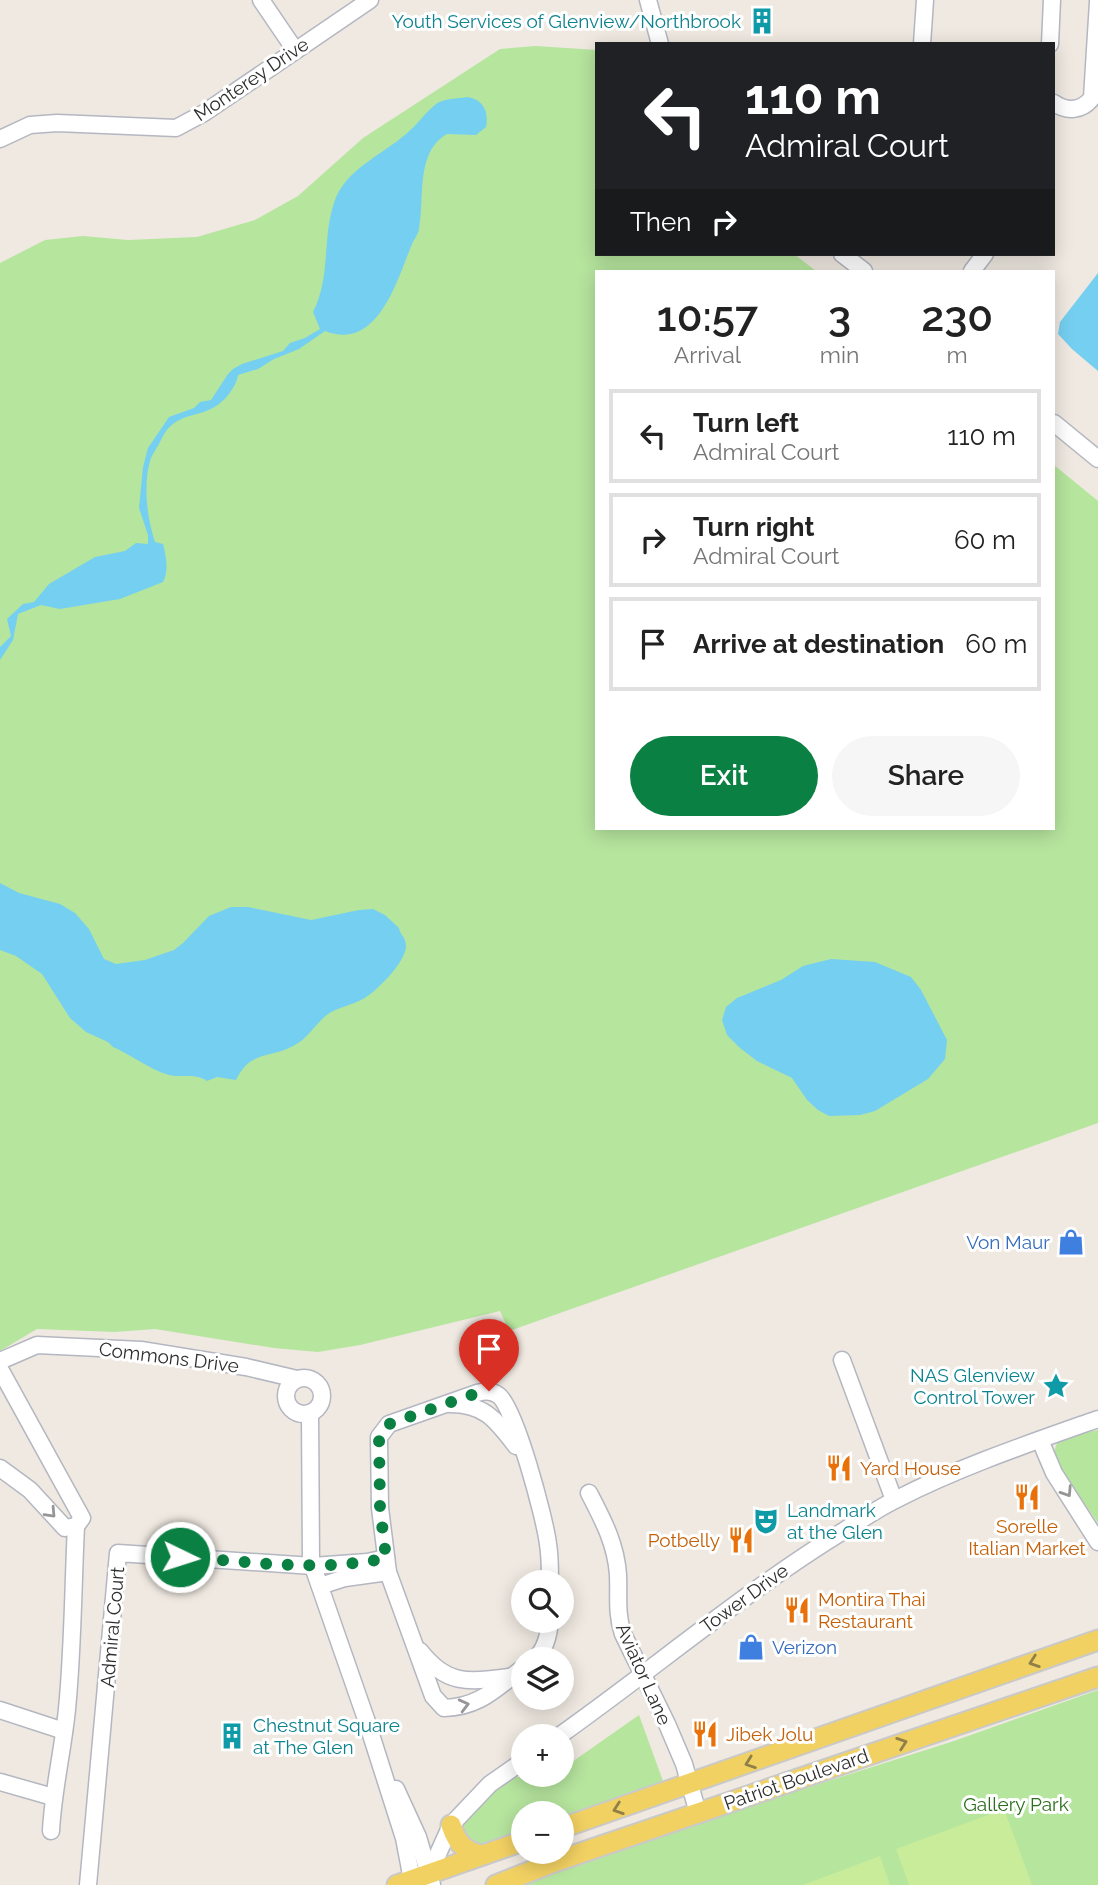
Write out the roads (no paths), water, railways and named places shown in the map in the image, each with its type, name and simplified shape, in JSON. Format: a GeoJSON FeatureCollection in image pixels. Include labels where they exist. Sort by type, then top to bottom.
{"type":"FeatureCollection","features":[{"type":"Feature","properties":{"kind":"main road","name":"Patriot Boulevard"},"geometry":{"type":"LineString","coordinates":[[574,1824],[1098,1640]]}},
{"type":"Feature","properties":{"kind":"main road","name":"Patriot Boulevard"},"geometry":{"type":"LineString","coordinates":[[496,1885],[1098,1677]]}},
{"type":"Feature","properties":{"kind":"main road"},"geometry":{"type":"LineString","coordinates":[[451,1825],[461,1846],[470,1853],[483,1855]]}},
{"type":"Feature","properties":{"kind":"main road"},"geometry":{"type":"LineString","coordinates":[[418,1882],[511,1845]]}},
{"type":"Feature","properties":{"kind":"street"},"geometry":{"type":"LineString","coordinates":[[261,0],[295,50]]}},
{"type":"Feature","properties":{"kind":"street","name":"Monterey Drive"},"geometry":{"type":"LineString","coordinates":[[0,139],[30,125],[57,123],[176,128],[204,113],[370,0]]}},
{"type":"Feature","properties":{"kind":"street"},"geometry":{"type":"LineString","coordinates":[[648,0],[659,42]]}},
{"type":"Feature","properties":{"kind":"street"},"geometry":{"type":"LineString","coordinates":[[922,42],[925,0]]}},
{"type":"Feature","properties":{"kind":"street"},"geometry":{"type":"LineString","coordinates":[[1050,42],[1052,0]]}},
{"type":"Feature","properties":{"kind":"street"},"geometry":{"type":"LineString","coordinates":[[1055,104],[1073,110],[1086,105],[1092,98],[1098,2]]}},
{"type":"Feature","properties":{"kind":"street"},"geometry":{"type":"LineString","coordinates":[[845,256],[863,270]]}},
{"type":"Feature","properties":{"kind":"street"},"geometry":{"type":"LineString","coordinates":[[973,270],[983,256]]}},
{"type":"Feature","properties":{"kind":"street"},"geometry":{"type":"LineString","coordinates":[[1055,425],[1098,459]]}},
{"type":"Feature","properties":{"kind":"street","name":"Commons Drive"},"geometry":{"type":"LineString","coordinates":[[0,1361],[37,1345],[141,1350],[246,1367],[297,1379]]}},
{"type":"Feature","properties":{"kind":"street"},"geometry":{"type":"LineString","coordinates":[[842,1360],[894,1500]]}},
{"type":"Feature","properties":{"kind":"street"},"geometry":{"type":"LineString","coordinates":[[0,1369],[82,1518],[76,1526],[64,1731],[58,1780],[53,1797],[51,1831]]}},
{"type":"Feature","properties":{"kind":"street"},"geometry":{"type":"LineString","coordinates":[[297,1379],[314,1381],[321,1390],[321,1401],[310,1413],[298,1413],[288,1405],[286,1393],[297,1379]]}},
{"type":"Feature","properties":{"kind":"street"},"geometry":{"type":"LineString","coordinates":[[511,1677],[479,1700],[464,1707],[444,1708],[433,1696],[387,1565],[380,1508],[379,1437],[389,1424],[444,1404],[463,1404],[492,1415],[524,1455],[541,1508],[549,1545],[550,1570]]}},
{"type":"Feature","properties":{"kind":"street"},"geometry":{"type":"LineString","coordinates":[[310,1413],[311,1561],[366,1719],[418,1882]]}},
{"type":"Feature","properties":{"kind":"street","name":"Tower Drive"},"geometry":{"type":"LineString","coordinates":[[574,1725],[643,1676],[743,1597],[797,1559],[894,1500],[1098,1419]]}},
{"type":"Feature","properties":{"kind":"street"},"geometry":{"type":"LineString","coordinates":[[1040,1440],[1055,1473],[1098,1541]]}},
{"type":"Feature","properties":{"kind":"street"},"geometry":{"type":"LineString","coordinates":[[0,1468],[30,1490],[65,1528],[76,1526]]}},
{"type":"Feature","properties":{"kind":"street","name":"Aviator Lane"},"geometry":{"type":"LineString","coordinates":[[589,1493],[607,1527],[615,1551],[618,1619],[623,1634],[667,1724],[698,1813]]}},
{"type":"Feature","properties":{"kind":"street","name":"Admiral Court"},"geometry":{"type":"LineString","coordinates":[[88,1885],[118,1553],[313,1566],[367,1562],[387,1565]]}},
{"type":"Feature","properties":{"kind":"street"},"geometry":{"type":"LineString","coordinates":[[320,1586],[387,1565]]}},
{"type":"Feature","properties":{"kind":"street"},"geometry":{"type":"LineString","coordinates":[[414,1643],[428,1661],[449,1677],[472,1682],[511,1674]]}},
{"type":"Feature","properties":{"kind":"street"},"geometry":{"type":"LineString","coordinates":[[0,1710],[64,1731]]}},
{"type":"Feature","properties":{"kind":"street"},"geometry":{"type":"LineString","coordinates":[[418,1882],[451,1825],[490,1784],[511,1769]]}},
{"type":"Feature","properties":{"kind":"street"},"geometry":{"type":"LineString","coordinates":[[0,1782],[53,1797]]}},
{"type":"Feature","properties":{"kind":"water"},"geometry":{"type":"Polygon","coordinates":[[[467,97],[477,100],[484,107],[486,127],[476,135],[447,134],[430,152],[423,177],[418,231],[392,293],[372,322],[359,331],[343,335],[325,331],[299,349],[258,369],[238,375],[234,387],[222,402],[180,420],[165,432],[150,461],[146,491],[155,542],[163,544],[165,553],[163,582],[120,599],[60,609],[41,605],[18,614],[13,640],[0,660],[0,647],[11,636],[7,619],[23,604],[34,602],[49,584],[95,557],[125,551],[136,543],[148,544],[148,535],[139,508],[143,467],[148,448],[169,417],[194,408],[200,402],[211,400],[233,369],[283,351],[290,343],[320,329],[313,312],[322,285],[330,217],[339,191],[355,172],[406,134],[436,104],[467,97]]]}},
{"type":"Feature","properties":{"kind":"water"},"geometry":{"type":"Polygon","coordinates":[[[1098,273],[1098,371],[1058,334],[1060,322],[1098,273]]]}},
{"type":"Feature","properties":{"kind":"water"},"geometry":{"type":"Polygon","coordinates":[[[0,883],[19,893],[60,904],[75,913],[89,929],[104,959],[116,964],[145,960],[174,950],[209,916],[231,907],[248,907],[311,920],[373,909],[385,915],[399,928],[405,940],[405,953],[396,968],[369,995],[328,1014],[293,1046],[254,1059],[241,1070],[236,1080],[217,1077],[207,1081],[198,1077],[169,1075],[86,1032],[70,1018],[42,974],[16,956],[0,950],[0,883]]]}},
{"type":"Feature","properties":{"kind":"water"},"geometry":{"type":"Polygon","coordinates":[[[831,959],[875,962],[911,977],[921,990],[947,1040],[945,1059],[928,1079],[875,1111],[860,1115],[829,1116],[818,1110],[807,1100],[792,1078],[757,1061],[740,1048],[727,1035],[722,1020],[726,1007],[737,998],[781,980],[803,966],[831,959]]]}},
{"type":"Feature","properties":{"kind":"place","name":"Youth Services of Glenview/Northbrook"},"geometry":{"type":"Point","coordinates":[762,21]}},
{"type":"Feature","properties":{"kind":"place","name":"Von Maur"},"geometry":{"type":"Point","coordinates":[1071,1242]}},
{"type":"Feature","properties":{"kind":"place","name":"NAS Glenview Control Tower"},"geometry":{"type":"Point","coordinates":[1056,1386]}},
{"type":"Feature","properties":{"kind":"place","name":"Yard House"},"geometry":{"type":"Point","coordinates":[839,1468]}},
{"type":"Feature","properties":{"kind":"place","name":"Sorelle Italian Market"},"geometry":{"type":"Point","coordinates":[1027,1497]}},
{"type":"Feature","properties":{"kind":"place","name":"Landmark at the Glen"},"geometry":{"type":"Point","coordinates":[766,1521]}},
{"type":"Feature","properties":{"kind":"place","name":"Potbelly"},"geometry":{"type":"Point","coordinates":[741,1540]}},
{"type":"Feature","properties":{"kind":"place","name":"Montira Thai Restaurant"},"geometry":{"type":"Point","coordinates":[797,1610]}},
{"type":"Feature","properties":{"kind":"place","name":"Verizon"},"geometry":{"type":"Point","coordinates":[751,1647]}},
{"type":"Feature","properties":{"kind":"place","name":"Jibek Jolu"},"geometry":{"type":"Point","coordinates":[705,1734]}},
{"type":"Feature","properties":{"kind":"place","name":"Chestnut Square at The Glen"},"geometry":{"type":"Point","coordinates":[232,1736]}},
{"type":"Feature","properties":{"kind":"park label","name":"Gallery Park"},"geometry":{"type":"Point","coordinates":[1016,1804]}}]}
